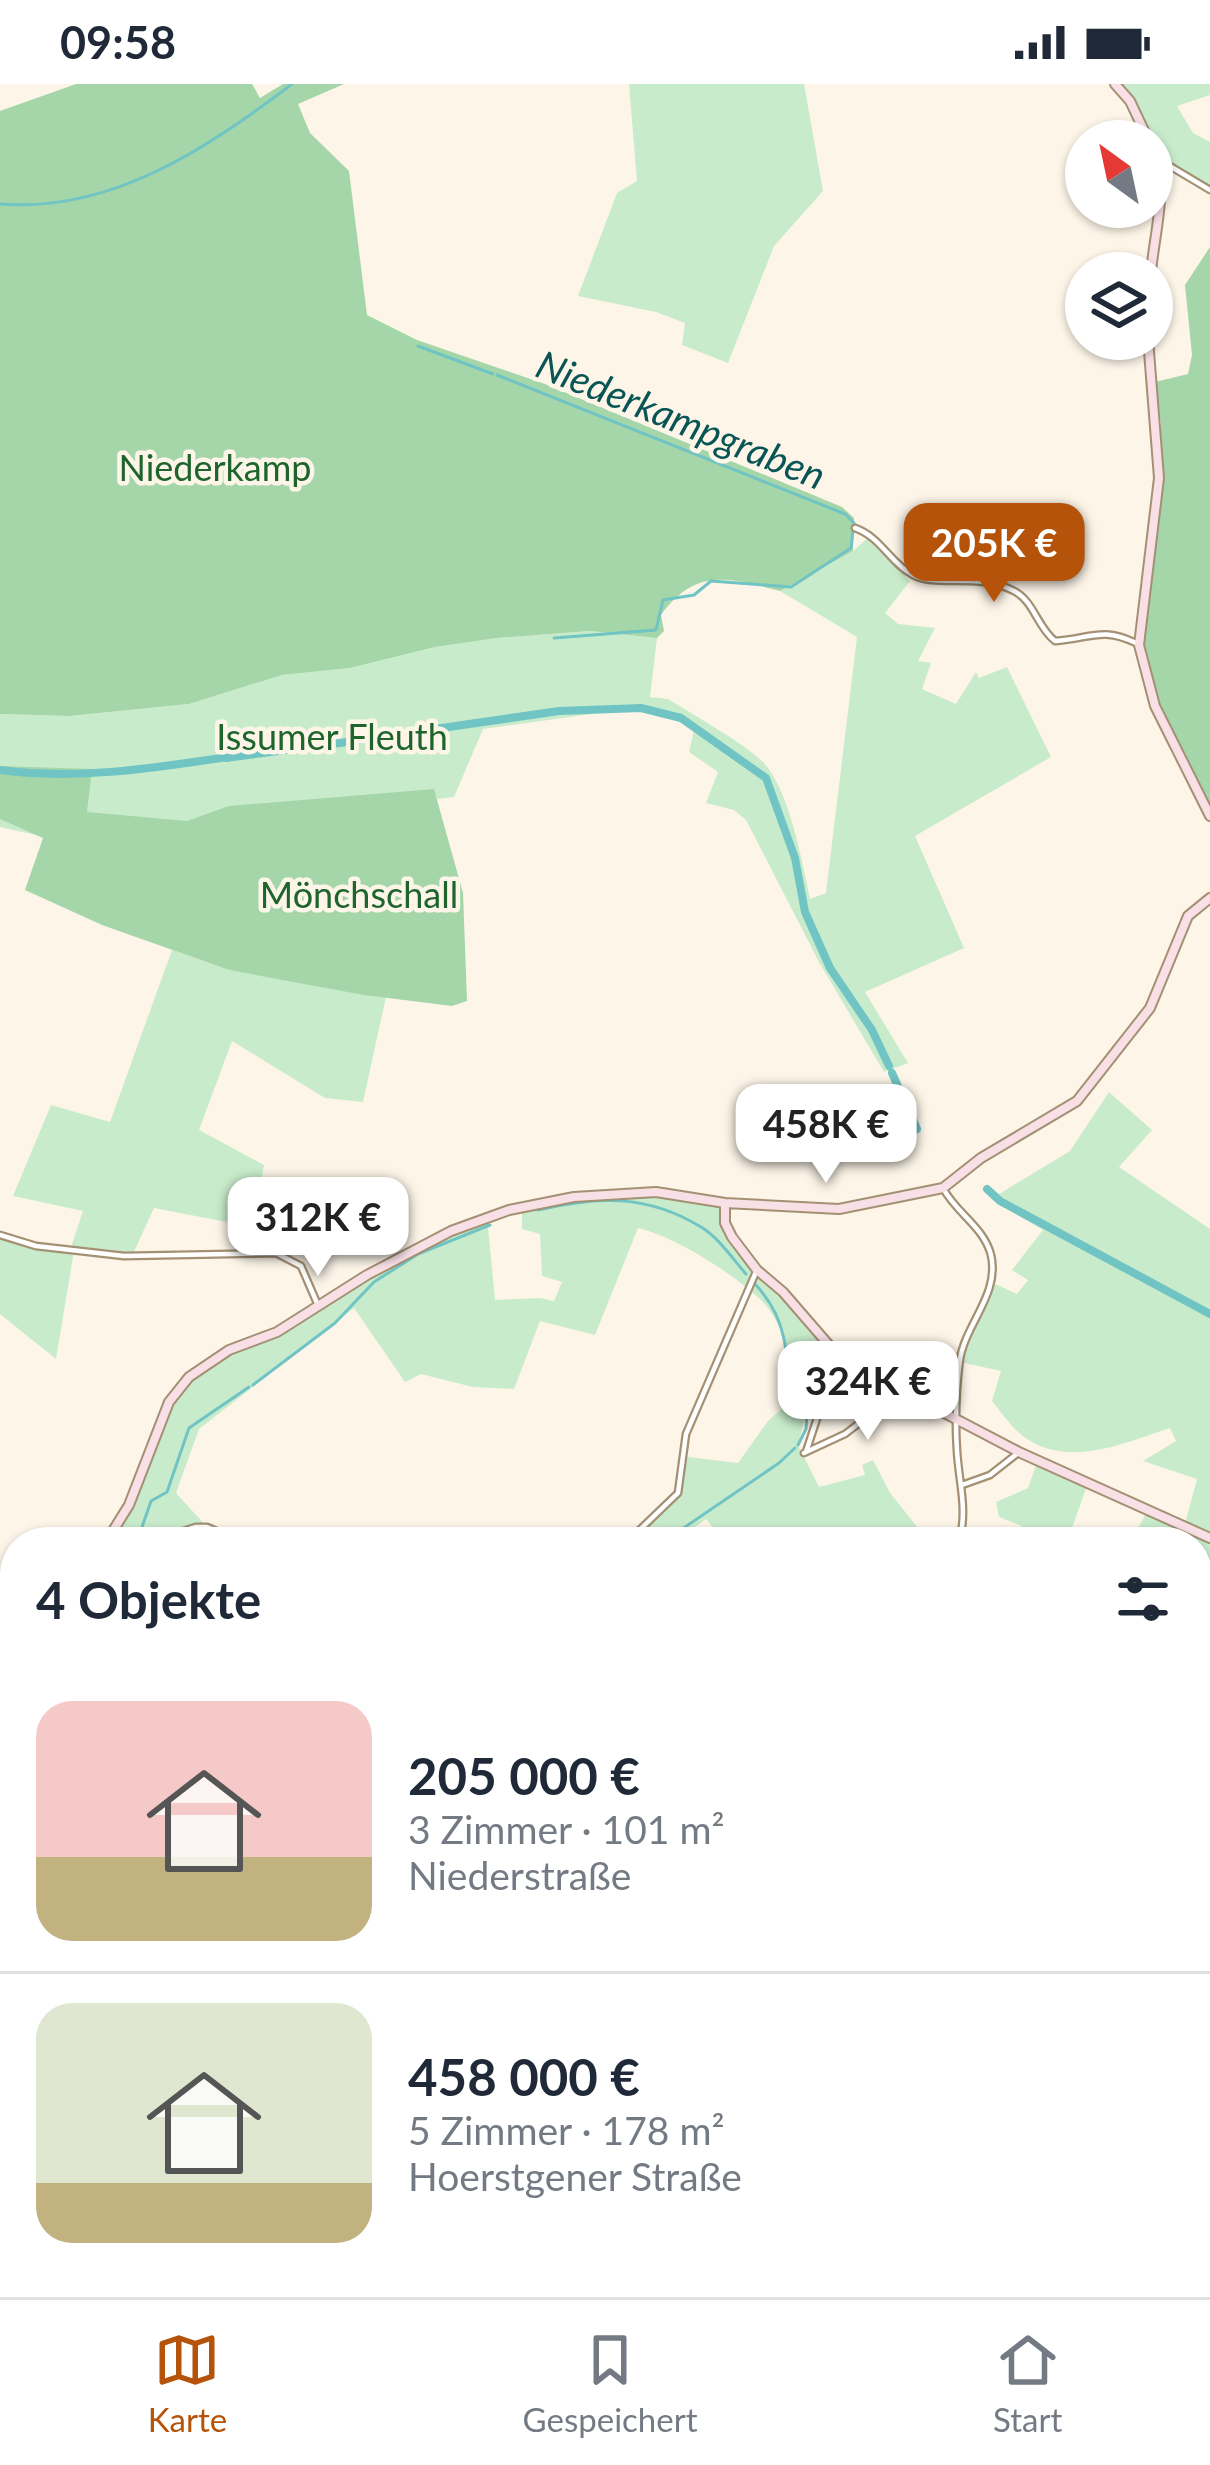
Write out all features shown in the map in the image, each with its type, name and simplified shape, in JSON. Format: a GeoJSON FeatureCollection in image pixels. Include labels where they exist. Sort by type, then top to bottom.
{"type":"FeatureCollection","features":[{"type":"Feature","properties":{"kind":"main road"},"geometry":{"type":"LineString","coordinates":[[1115,84],[1139,120]]}},
{"type":"Feature","properties":{"kind":"main road"},"geometry":{"type":"LineString","coordinates":[[1150,360],[1159,478],[1139,646],[1155,706],[1210,815]]}},
{"type":"Feature","properties":{"kind":"main road"},"geometry":{"type":"LineString","coordinates":[[118,1527],[165,1411],[182,1384],[229,1350],[278,1332],[414,1249],[509,1210],[574,1197],[627,1192],[839,1209],[943,1188],[981,1158],[1076,1101],[1150,1008],[1188,916],[1210,898]]}},
{"type":"Feature","properties":{"kind":"main road"},"geometry":{"type":"LineString","coordinates":[[725,1203],[725,1223],[757,1270],[783,1292],[841,1359],[1019,1452],[1186,1527]]}},
{"type":"Feature","properties":{"kind":"street"},"geometry":{"type":"LineString","coordinates":[[1173,168],[1210,190]]}},
{"type":"Feature","properties":{"kind":"street"},"geometry":{"type":"LineString","coordinates":[[855,528],[866,532],[903,569],[920,579],[966,578],[1015,591],[1055,641],[1114,633],[1139,646]]}},
{"type":"Feature","properties":{"kind":"street"},"geometry":{"type":"LineString","coordinates":[[943,1188],[985,1241],[992,1266],[989,1289],[963,1347],[956,1420],[966,1504],[962,1527]]}},
{"type":"Feature","properties":{"kind":"street"},"geometry":{"type":"LineString","coordinates":[[0,1235],[36,1246],[124,1256],[276,1253],[301,1266],[318,1305]]}},
{"type":"Feature","properties":{"kind":"street"},"geometry":{"type":"LineString","coordinates":[[642,1527],[678,1492],[686,1434],[757,1270]]}},
{"type":"Feature","properties":{"kind":"street"},"geometry":{"type":"LineString","coordinates":[[829,1347],[822,1403],[805,1452],[845,1434],[900,1392]]}},
{"type":"Feature","properties":{"kind":"street"},"geometry":{"type":"LineString","coordinates":[[962,1485],[990,1475],[1019,1452]]}},
{"type":"Feature","properties":{"kind":"green space","name":"Niederkamp"},"geometry":{"type":"Polygon","coordinates":[[[76,84],[252,84],[260,98],[283,84],[344,84],[298,104],[310,133],[349,171],[367,315],[417,340],[545,384],[842,507],[854,518],[853,551],[780,591],[729,580],[687,589],[661,615],[664,631],[657,638],[590,631],[497,638],[350,668],[282,675],[189,704],[70,716],[0,714],[0,111],[76,84]]]}},
{"type":"Feature","properties":{"kind":"green space"},"geometry":{"type":"Polygon","coordinates":[[[629,84],[804,84],[823,191],[774,246],[728,363],[682,345],[685,323],[578,296],[617,193],[637,181],[629,84]]]}},
{"type":"Feature","properties":{"kind":"green space"},"geometry":{"type":"Polygon","coordinates":[[[1115,84],[1210,84],[1210,95],[1177,106],[1193,133],[1210,142],[1210,192],[1173,167],[1173,120],[1140,120],[1115,84]]]}},
{"type":"Feature","properties":{"kind":"green space"},"geometry":{"type":"Polygon","coordinates":[[[1210,247],[1210,815],[1155,706],[1141,646],[1161,491],[1161,423],[1155,382],[1188,374],[1192,355],[1185,285],[1210,247]]]}},
{"type":"Feature","properties":{"kind":"green space"},"geometry":{"type":"Polygon","coordinates":[[[869,537],[910,581],[885,613],[898,624],[935,628],[918,661],[931,663],[922,689],[956,704],[976,672],[979,678],[1007,667],[1051,757],[915,836],[964,948],[865,992],[908,1063],[884,1072],[819,962],[746,820],[734,810],[706,803],[718,772],[689,752],[694,730],[663,713],[614,711],[483,729],[454,797],[36,835],[0,827],[0,714],[71,716],[189,704],[282,675],[350,668],[435,647],[590,631],[657,638],[650,697],[668,699],[764,763],[788,809],[810,899],[826,893],[857,637],[780,591],[853,551],[869,537]]]}},
{"type":"Feature","properties":{"kind":"green space","name":"Mönchschall"},"geometry":{"type":"Polygon","coordinates":[[[0,766],[92,769],[87,812],[187,821],[229,806],[434,789],[463,893],[467,1001],[452,1006],[364,995],[229,970],[102,925],[25,890],[43,838],[0,819],[0,766]]]}},
{"type":"Feature","properties":{"kind":"green space"},"geometry":{"type":"Polygon","coordinates":[[[172,950],[229,970],[386,997],[363,1102],[325,1098],[232,1041],[199,1130],[264,1165],[253,1227],[154,1208],[132,1256],[74,1251],[56,1359],[0,1314],[0,1238],[70,1250],[83,1211],[13,1196],[51,1105],[110,1122],[172,950]]]}},
{"type":"Feature","properties":{"kind":"green space"},"geometry":{"type":"Polygon","coordinates":[[[1109,1092],[1152,1130],[1119,1167],[1210,1229],[1210,1527],[1185,1524],[1197,1479],[1143,1461],[1176,1441],[1170,1428],[1097,1450],[1059,1451],[1041,1446],[1020,1433],[992,1401],[1001,1371],[960,1362],[991,1282],[1017,1294],[1028,1280],[1012,1270],[1043,1230],[991,1199],[1070,1151],[1109,1092]]]}},
{"type":"Feature","properties":{"kind":"green space"},"geometry":{"type":"Polygon","coordinates":[[[627,1192],[725,1203],[732,1237],[829,1347],[826,1387],[790,1370],[778,1323],[749,1290],[686,1248],[638,1228],[595,1335],[540,1321],[514,1389],[473,1387],[421,1374],[405,1382],[354,1308],[199,1429],[176,1493],[207,1527],[117,1527],[165,1411],[204,1365],[278,1330],[367,1275],[487,1217],[495,1300],[554,1301],[562,1282],[542,1276],[540,1234],[522,1229],[522,1207],[627,1192]]]}},
{"type":"Feature","properties":{"kind":"green space"},"geometry":{"type":"Polygon","coordinates":[[[787,1404],[805,1417],[798,1445],[819,1487],[865,1475],[862,1465],[873,1460],[890,1493],[917,1527],[713,1527],[706,1519],[695,1527],[643,1527],[678,1493],[681,1456],[738,1463],[768,1421],[787,1404]]]}},
{"type":"Feature","properties":{"kind":"green space"},"geometry":{"type":"Polygon","coordinates":[[[1038,1460],[1088,1483],[1072,1527],[1022,1527],[999,1517],[996,1502],[1028,1488],[1038,1460]]]}},
{"type":"Feature","properties":{"kind":"green space"},"geometry":{"type":"Polygon","coordinates":[[[1147,1512],[1180,1527],[1138,1527],[1147,1512]]]}},
{"type":"Feature","properties":{"kind":"waterway"},"geometry":{"type":"LineString","coordinates":[[0,204],[80,198],[155,172],[226,131],[292,84]]}},
{"type":"Feature","properties":{"kind":"waterway","name":"Niederkampgraben"},"geometry":{"type":"LineString","coordinates":[[418,346],[493,374]]}},
{"type":"Feature","properties":{"kind":"waterway","name":"Niederkampgraben"},"geometry":{"type":"LineString","coordinates":[[497,375],[845,514],[854,523]]}},
{"type":"Feature","properties":{"kind":"waterway"},"geometry":{"type":"LineString","coordinates":[[554,638],[656,630],[663,600],[694,595],[711,581],[791,587],[851,548],[853,530]]}},
{"type":"Feature","properties":{"kind":"waterway","name":"Issumer Fleuth"},"geometry":{"type":"LineString","coordinates":[[359,740],[559,711],[641,708],[681,718],[766,778],[795,858],[805,912],[830,968],[872,1030],[889,1066]]}},
{"type":"Feature","properties":{"kind":"waterway","name":"Issumer Fleuth"},"geometry":{"type":"LineString","coordinates":[[226,758],[355,741]]}},
{"type":"Feature","properties":{"kind":"waterway","name":"Issumer Fleuth"},"geometry":{"type":"LineString","coordinates":[[0,770],[83,773],[221,758]]}},
{"type":"Feature","properties":{"kind":"waterway","name":"Issumer Fleuth"},"geometry":{"type":"LineString","coordinates":[[892,1073],[917,1129]]}},
{"type":"Feature","properties":{"kind":"waterway","name":"Issumer Fleuth"},"geometry":{"type":"LineString","coordinates":[[987,1189],[1000,1201],[1210,1314]]}},
{"type":"Feature","properties":{"kind":"waterway"},"geometry":{"type":"LineString","coordinates":[[538,1210],[601,1201],[661,1208],[707,1231],[746,1274]]}},
{"type":"Feature","properties":{"kind":"waterway"},"geometry":{"type":"LineString","coordinates":[[253,1385],[335,1323],[374,1282],[418,1254],[490,1225]]}},
{"type":"Feature","properties":{"kind":"waterway"},"geometry":{"type":"LineString","coordinates":[[755,1284],[774,1311],[784,1339],[786,1402],[807,1414],[798,1445]]}},
{"type":"Feature","properties":{"kind":"waterway"},"geometry":{"type":"LineString","coordinates":[[142,1527],[151,1501],[167,1492],[189,1428],[249,1387]]}},
{"type":"Feature","properties":{"kind":"waterway"},"geometry":{"type":"LineString","coordinates":[[685,1527],[795,1448]]}}]}
